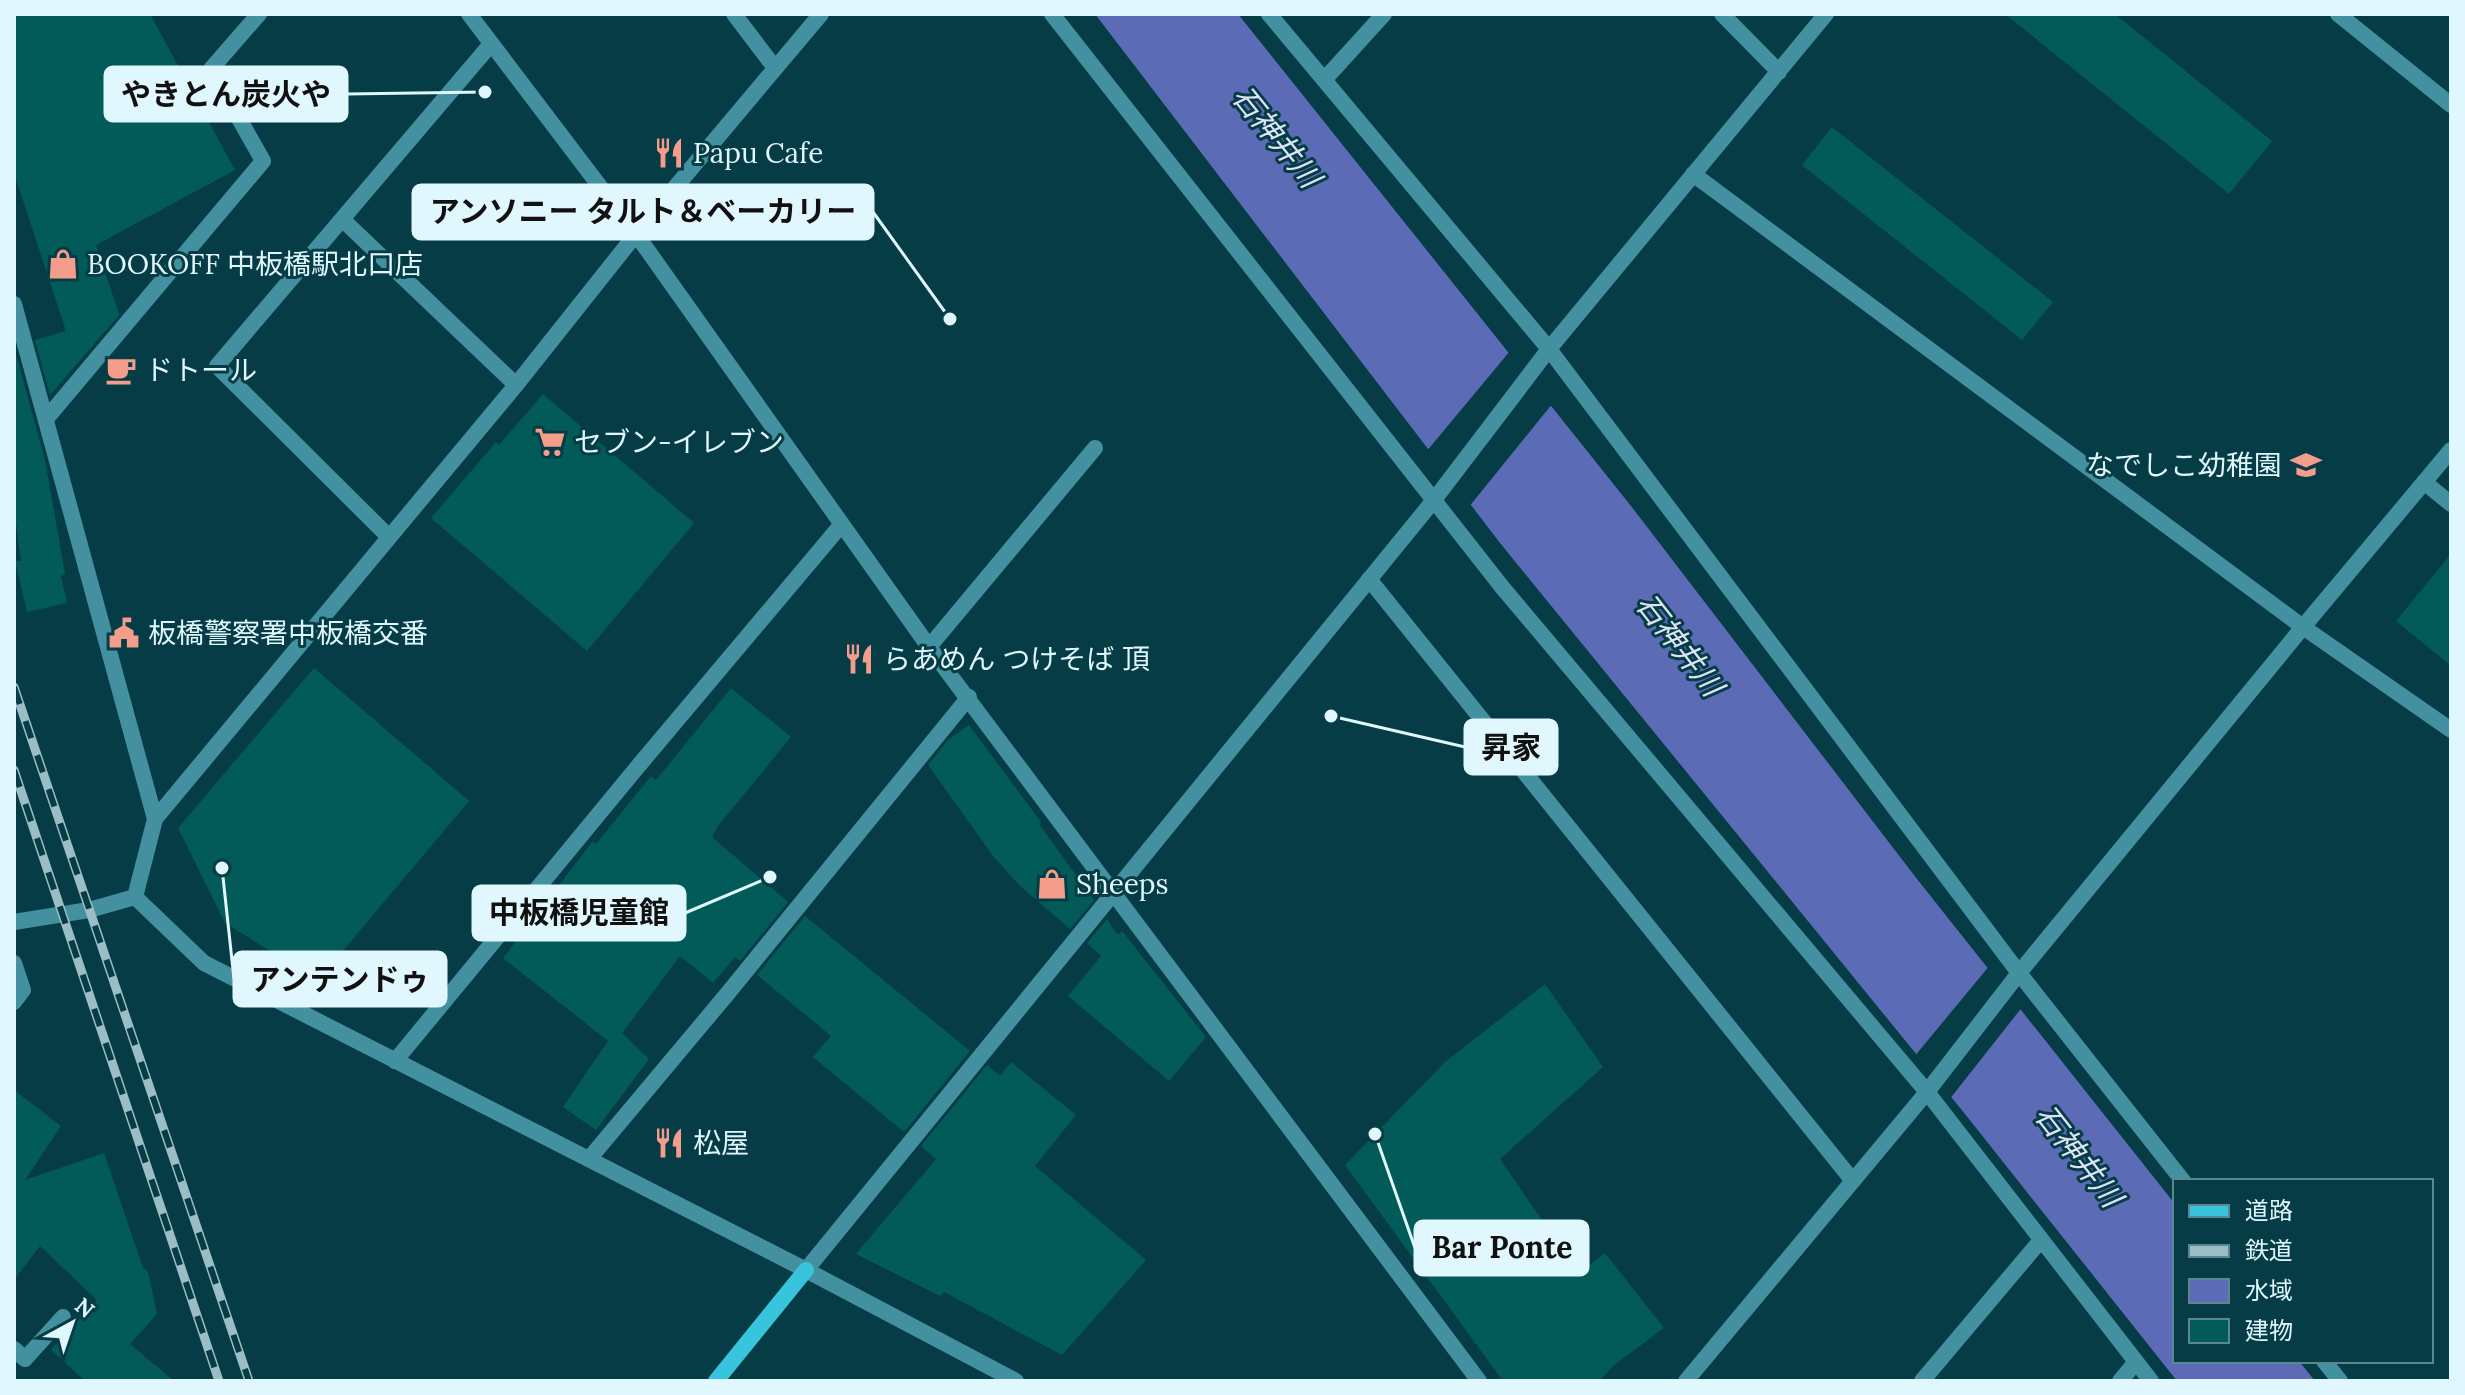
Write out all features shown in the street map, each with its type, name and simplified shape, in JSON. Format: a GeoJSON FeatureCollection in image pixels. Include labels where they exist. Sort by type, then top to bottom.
{"type":"FeatureCollection","features":[{"type":"Feature","properties":{"kind":"street"},"geometry":{"type":"LineString","coordinates":[[46,419],[263,161],[211,69],[259,14]]}},
{"type":"Feature","properties":{"kind":"street"},"geometry":{"type":"LineString","coordinates":[[469,14],[636,234],[929,647],[1479,1381]]}},
{"type":"Feature","properties":{"kind":"street"},"geometry":{"type":"LineString","coordinates":[[734,14],[775,68]]}},
{"type":"Feature","properties":{"kind":"street"},"geometry":{"type":"LineString","coordinates":[[135,897],[155,819],[821,14]]}},
{"type":"Feature","properties":{"kind":"street"},"geometry":{"type":"LineString","coordinates":[[1052,14],[1502,587],[1927,1092],[2151,1381]]}},
{"type":"Feature","properties":{"kind":"street"},"geometry":{"type":"LineString","coordinates":[[1269,14],[1549,349],[2019,973],[2181,1179]]}},
{"type":"Feature","properties":{"kind":"street"},"geometry":{"type":"LineString","coordinates":[[1324,80],[1384,14]]}},
{"type":"Feature","properties":{"kind":"street"},"geometry":{"type":"LineString","coordinates":[[1722,14],[1779,72]]}},
{"type":"Feature","properties":{"kind":"street"},"geometry":{"type":"LineString","coordinates":[[716,1381],[1434,500],[1549,349],[1826,14]]}},
{"type":"Feature","properties":{"kind":"street"},"geometry":{"type":"LineString","coordinates":[[2338,14],[2451,105]]}},
{"type":"Feature","properties":{"kind":"street"},"geometry":{"type":"LineString","coordinates":[[389,537],[217,366],[491,44]]}},
{"type":"Feature","properties":{"kind":"street"},"geometry":{"type":"LineString","coordinates":[[1693,174],[2303,627],[2451,730]]}},
{"type":"Feature","properties":{"kind":"street"},"geometry":{"type":"LineString","coordinates":[[342,219],[516,385]]}},
{"type":"Feature","properties":{"kind":"street"},"geometry":{"type":"LineString","coordinates":[[14,304],[155,819]]}},
{"type":"Feature","properties":{"kind":"street"},"geometry":{"type":"LineString","coordinates":[[929,647],[1095,448]]}},
{"type":"Feature","properties":{"kind":"street"},"geometry":{"type":"LineString","coordinates":[[1686,1381],[1927,1092],[2019,973],[2451,450]]}},
{"type":"Feature","properties":{"kind":"street"},"geometry":{"type":"LineString","coordinates":[[2424,482],[2451,504]]}},
{"type":"Feature","properties":{"kind":"street"},"geometry":{"type":"LineString","coordinates":[[395,1061],[842,524]]}},
{"type":"Feature","properties":{"kind":"street"},"geometry":{"type":"LineString","coordinates":[[1369,579],[1853,1181]]}},
{"type":"Feature","properties":{"kind":"street"},"geometry":{"type":"LineString","coordinates":[[589,1159],[969,697]]}},
{"type":"Feature","properties":{"kind":"street"},"geometry":{"type":"LineString","coordinates":[[135,897],[204,963],[806,1270],[1016,1381]]}},
{"type":"Feature","properties":{"kind":"street"},"geometry":{"type":"LineString","coordinates":[[14,922],[89,910],[135,897]]}},
{"type":"Feature","properties":{"kind":"street"},"geometry":{"type":"LineString","coordinates":[[14,963],[23,990],[14,1002]]}},
{"type":"Feature","properties":{"kind":"street"},"geometry":{"type":"LineString","coordinates":[[1922,1381],[2041,1240]]}},
{"type":"Feature","properties":{"kind":"street"},"geometry":{"type":"LineString","coordinates":[[14,1349],[25,1359],[63,1317]]}},
{"type":"Feature","properties":{"kind":"street"},"geometry":{"type":"LineString","coordinates":[[2120,1381],[2136,1362]]}},
{"type":"Feature","properties":{"kind":"street"},"geometry":{"type":"LineString","coordinates":[[2326,1363],[2340,1381]]}},
{"type":"Feature","properties":{"kind":"water","name":"石神井川"},"geometry":{"type":"Polygon","coordinates":[[[1095,14],[1238,14],[1631,506],[1917,879],[2173,1201],[2173,1363],[2301,1363],[2315,1381],[2177,1381],[1965,1114],[1500,543],[1095,14]]]}},
{"type":"Feature","properties":{"kind":"pier"},"geometry":{"type":"Polygon","coordinates":[[[1510,351],[1553,403],[1468,508],[1426,452],[1510,351]]]}},
{"type":"Feature","properties":{"kind":"pier"},"geometry":{"type":"Polygon","coordinates":[[[1990,965],[2023,1006],[1949,1100],[1914,1057],[1990,965]]]}},
{"type":"Feature","properties":{"kind":"building"},"geometry":{"type":"Polygon","coordinates":[[[14,14],[150,14],[235,170],[96,245],[121,313],[50,395],[35,340],[66,331],[14,173],[14,14]]]}},
{"type":"Feature","properties":{"kind":"building"},"geometry":{"type":"Polygon","coordinates":[[[2005,14],[2115,14],[2272,141],[2229,194],[2005,14]]]}},
{"type":"Feature","properties":{"kind":"building"},"geometry":{"type":"Polygon","coordinates":[[[1832,127],[2053,302],[2022,340],[1802,165],[1832,127]]]}},
{"type":"Feature","properties":{"kind":"building"},"geometry":{"type":"Polygon","coordinates":[[[14,347],[45,460],[65,574],[61,576],[67,603],[27,612],[15,561],[21,561],[14,508],[14,347]]]}},
{"type":"Feature","properties":{"kind":"building"},"geometry":{"type":"Polygon","coordinates":[[[543,394],[694,523],[587,651],[431,518],[496,442],[499,445],[543,394]]]}},
{"type":"Feature","properties":{"kind":"building"},"geometry":{"type":"Polygon","coordinates":[[[2451,554],[2451,666],[2396,621],[2451,554]]]}},
{"type":"Feature","properties":{"kind":"building"},"geometry":{"type":"Polygon","coordinates":[[[314,668],[469,801],[320,978],[290,954],[285,960],[225,923],[178,828],[314,668]]]}},
{"type":"Feature","properties":{"kind":"building"},"geometry":{"type":"Polygon","coordinates":[[[731,688],[791,737],[712,837],[788,902],[740,961],[735,957],[713,983],[680,956],[622,1033],[649,1059],[596,1130],[563,1107],[608,1041],[503,958],[593,841],[596,844],[651,776],[656,780],[731,688]]]}},
{"type":"Feature","properties":{"kind":"building"},"geometry":{"type":"Polygon","coordinates":[[[969,725],[1094,900],[1070,929],[1019,885],[993,856],[928,765],[948,740],[969,725]]]}},
{"type":"Feature","properties":{"kind":"building"},"geometry":{"type":"Polygon","coordinates":[[[805,916],[970,1051],[904,1132],[813,1057],[831,1036],[757,975],[805,916]]]}},
{"type":"Feature","properties":{"kind":"building"},"geometry":{"type":"Polygon","coordinates":[[[1107,919],[1118,935],[1122,931],[1206,1037],[1169,1081],[1068,996],[1101,956],[1087,943],[1107,919]]]}},
{"type":"Feature","properties":{"kind":"building"},"geometry":{"type":"Polygon","coordinates":[[[1545,984],[1603,1067],[1500,1159],[1578,1273],[1605,1253],[1664,1328],[1613,1366],[1599,1381],[1503,1381],[1345,1165],[1445,1062],[1545,984]]]}},
{"type":"Feature","properties":{"kind":"building"},"geometry":{"type":"Polygon","coordinates":[[[1011,1062],[1076,1115],[1035,1166],[1146,1260],[1062,1355],[944,1292],[940,1296],[856,1254],[936,1159],[921,1146],[987,1065],[1000,1076],[1011,1062]]]}},
{"type":"Feature","properties":{"kind":"building"},"geometry":{"type":"Polygon","coordinates":[[[14,1090],[61,1126],[25,1180],[104,1153],[143,1268],[148,1272],[157,1314],[130,1344],[174,1381],[85,1381],[51,1350],[97,1300],[40,1246],[14,1280],[14,1090]]]}},
{"type":"Feature","properties":{"kind":"railway"},"geometry":{"type":"LineString","coordinates":[[14,687],[249,1381]]}},
{"type":"Feature","properties":{"kind":"railway"},"geometry":{"type":"LineString","coordinates":[[14,770],[219,1381]]}},
{"type":"Feature","properties":{"kind":"place","name":"やきとん炭火や"},"geometry":{"type":"Point","coordinates":[485,92]}},
{"type":"Feature","properties":{"kind":"place","name":"Papu Cafe"},"geometry":{"type":"Point","coordinates":[669,153]}},
{"type":"Feature","properties":{"kind":"place","name":"BOOKOFF 中板橋駅北口店"},"geometry":{"type":"Point","coordinates":[63,264]}},
{"type":"Feature","properties":{"kind":"place","name":"アンソニー タルト＆ベーカリー"},"geometry":{"type":"Point","coordinates":[950,319]}},
{"type":"Feature","properties":{"kind":"place","name":"ドトール"},"geometry":{"type":"Point","coordinates":[121,370]}},
{"type":"Feature","properties":{"kind":"place","name":"セブン-イレブン"},"geometry":{"type":"Point","coordinates":[550,442]}},
{"type":"Feature","properties":{"kind":"place","name":"なでしこ幼稚園"},"geometry":{"type":"Point","coordinates":[2306,465]}},
{"type":"Feature","properties":{"kind":"place","name":"板橋警察署中板橋交番"},"geometry":{"type":"Point","coordinates":[124,633]}},
{"type":"Feature","properties":{"kind":"place","name":"らあめん つけそば 頂"},"geometry":{"type":"Point","coordinates":[859,659]}},
{"type":"Feature","properties":{"kind":"place","name":"昇家"},"geometry":{"type":"Point","coordinates":[1331,716]}},
{"type":"Feature","properties":{"kind":"place","name":"アンテンドゥ"},"geometry":{"type":"Point","coordinates":[222,868]}},
{"type":"Feature","properties":{"kind":"place","name":"中板橋児童館"},"geometry":{"type":"Point","coordinates":[770,877]}},
{"type":"Feature","properties":{"kind":"place","name":"Sheeps"},"geometry":{"type":"Point","coordinates":[1052,884]}},
{"type":"Feature","properties":{"kind":"place","name":"Bar Ponte"},"geometry":{"type":"Point","coordinates":[1375,1134]}},
{"type":"Feature","properties":{"kind":"place","name":"松屋"},"geometry":{"type":"Point","coordinates":[669,1143]}}]}
